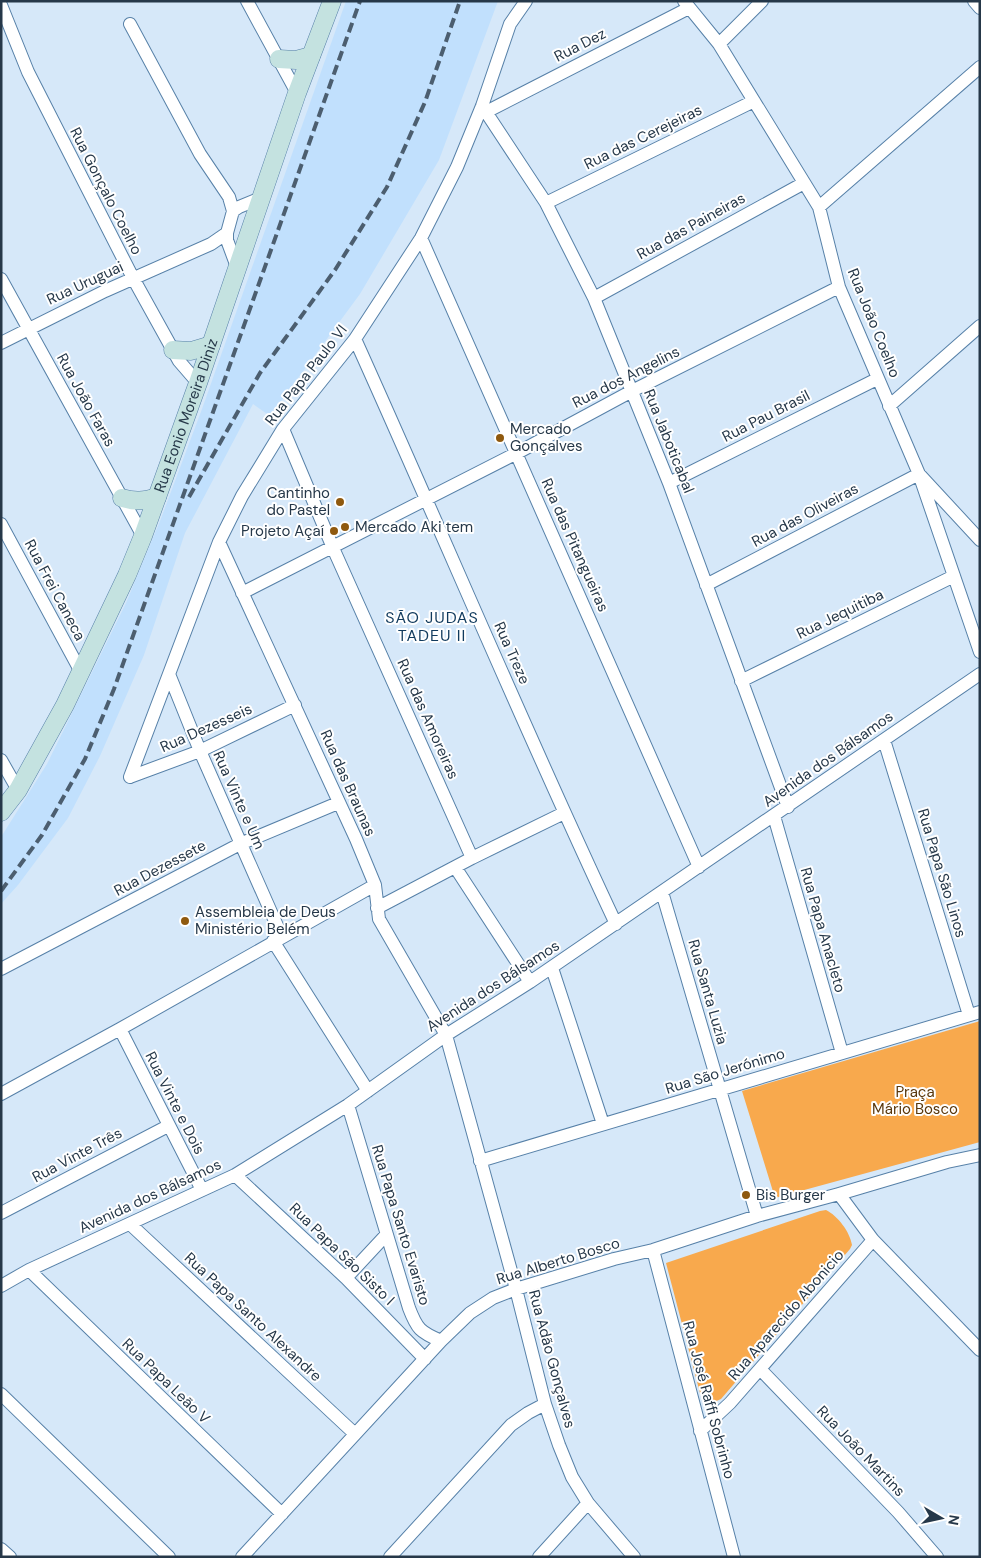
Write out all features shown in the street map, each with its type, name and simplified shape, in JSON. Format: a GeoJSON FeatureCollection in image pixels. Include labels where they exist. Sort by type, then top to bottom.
{"type":"FeatureCollection","features":[{"type":"Feature","properties":{"kind":"main road","name":"Rua Eonio Moreira Diniz"},"geometry":{"type":"LineString","coordinates":[[1,812],[18,790],[81,672],[128,575],[198,383],[297,93],[332,1]]}},
{"type":"Feature","properties":{"kind":"main road"},"geometry":{"type":"LineString","coordinates":[[279,59],[296,60],[311,56]]}},
{"type":"Feature","properties":{"kind":"main road"},"geometry":{"type":"LineString","coordinates":[[173,350],[191,351],[211,345]]}},
{"type":"Feature","properties":{"kind":"main road"},"geometry":{"type":"LineString","coordinates":[[122,498],[138,501],[157,497]]}},
{"type":"Feature","properties":{"kind":"street"},"geometry":{"type":"LineString","coordinates":[[247,1],[297,93]]}},
{"type":"Feature","properties":{"kind":"street","name":"Rua Papa Paulo VI"},"geometry":{"type":"LineString","coordinates":[[130,777],[219,542],[242,496],[283,429],[355,339],[421,238],[484,109],[510,24],[526,1]]}},
{"type":"Feature","properties":{"kind":"street"},"geometry":{"type":"LineString","coordinates":[[719,44],[762,1]]}},
{"type":"Feature","properties":{"kind":"street"},"geometry":{"type":"LineString","coordinates":[[974,1],[980,8]]}},
{"type":"Feature","properties":{"kind":"street","name":"Rua Dez"},"geometry":{"type":"LineString","coordinates":[[484,109],[687,4]]}},
{"type":"Feature","properties":{"kind":"street","name":"Rua João Coelho"},"geometry":{"type":"LineString","coordinates":[[687,4],[719,44],[819,207],[839,287],[919,474],[980,652]]}},
{"type":"Feature","properties":{"kind":"street","name":"Rua Gonçalo Coelho"},"geometry":{"type":"LineString","coordinates":[[1,5],[31,79],[133,278],[179,361],[198,383]]}},
{"type":"Feature","properties":{"kind":"street"},"geometry":{"type":"LineString","coordinates":[[130,24],[200,154],[238,208]]}},
{"type":"Feature","properties":{"kind":"street"},"geometry":{"type":"LineString","coordinates":[[819,207],[980,67]]}},
{"type":"Feature","properties":{"kind":"street","name":"Rua das Cerejeiras"},"geometry":{"type":"LineString","coordinates":[[546,203],[754,101]]}},
{"type":"Feature","properties":{"kind":"street","name":"Rua Jaboticabal"},"geometry":{"type":"LineString","coordinates":[[484,109],[546,203],[594,298],[669,483],[788,807]]}},
{"type":"Feature","properties":{"kind":"street","name":"Rua das Paineiras"},"geometry":{"type":"LineString","coordinates":[[594,298],[804,183]]}},
{"type":"Feature","properties":{"kind":"street"},"geometry":{"type":"LineString","coordinates":[[237,267],[227,238],[238,208],[261,198]]}},
{"type":"Feature","properties":{"kind":"street","name":"Rua Uruguai"},"geometry":{"type":"LineString","coordinates":[[1,343],[133,278],[227,238]]}},
{"type":"Feature","properties":{"kind":"street","name":"Rua das Pitangueiras"},"geometry":{"type":"LineString","coordinates":[[421,238],[699,867]]}},
{"type":"Feature","properties":{"kind":"street","name":"Rua João Faras"},"geometry":{"type":"LineString","coordinates":[[1,279],[143,536]]}},
{"type":"Feature","properties":{"kind":"street","name":"Rua dos Angelins"},"geometry":{"type":"LineString","coordinates":[[242,593],[517,453],[632,391],[839,287]]}},
{"type":"Feature","properties":{"kind":"street"},"geometry":{"type":"LineString","coordinates":[[890,406],[980,326]]}},
{"type":"Feature","properties":{"kind":"street","name":"Rua Treze"},"geometry":{"type":"LineString","coordinates":[[355,339],[427,498],[564,813],[616,924]]}},
{"type":"Feature","properties":{"kind":"street","name":"Rua Pau Brasil"},"geometry":{"type":"LineString","coordinates":[[669,483],[877,379]]}},
{"type":"Feature","properties":{"kind":"street","name":"Rua das Amoreiras"},"geometry":{"type":"LineString","coordinates":[[283,429],[333,548],[472,858]]}},
{"type":"Feature","properties":{"kind":"street"},"geometry":{"type":"LineString","coordinates":[[919,474],[980,540]]}},
{"type":"Feature","properties":{"kind":"street","name":"Rua das Oliveiras"},"geometry":{"type":"LineString","coordinates":[[706,585],[919,474]]}},
{"type":"Feature","properties":{"kind":"street","name":"Rua Frei Caneca"},"geometry":{"type":"LineString","coordinates":[[1,524],[81,672]]}},
{"type":"Feature","properties":{"kind":"street","name":"Rua das Braunas"},"geometry":{"type":"LineString","coordinates":[[219,542],[295,705],[375,885],[379,919],[446,1035]]}},
{"type":"Feature","properties":{"kind":"street","name":"Rua Jequitiba"},"geometry":{"type":"LineString","coordinates":[[741,681],[954,576]]}},
{"type":"Feature","properties":{"kind":"street","name":"Rua Vinte e Um"},"geometry":{"type":"LineString","coordinates":[[169,674],[278,939],[368,1091]]}},
{"type":"Feature","properties":{"kind":"street","name":"Avenida dos Bálsamos"},"geometry":{"type":"LineString","coordinates":[[1,1286],[29,1270],[235,1175],[348,1105],[446,1035],[552,968],[980,674]]}},
{"type":"Feature","properties":{"kind":"street","name":"Rua Dezesseis"},"geometry":{"type":"LineString","coordinates":[[130,777],[200,751],[295,705]]}},
{"type":"Feature","properties":{"kind":"street","name":"Rua Papa São Linos"},"geometry":{"type":"LineString","coordinates":[[884,740],[974,1014]]}},
{"type":"Feature","properties":{"kind":"street"},"geometry":{"type":"LineString","coordinates":[[1,760],[18,790]]}},
{"type":"Feature","properties":{"kind":"street","name":"Rua Dezessete"},"geometry":{"type":"LineString","coordinates":[[1,969],[240,844],[338,803]]}},
{"type":"Feature","properties":{"kind":"street"},"geometry":{"type":"LineString","coordinates":[[377,908],[472,858],[564,813]]}},
{"type":"Feature","properties":{"kind":"street","name":"Rua Papa Anacleto"},"geometry":{"type":"LineString","coordinates":[[774,816],[842,1053]]}},
{"type":"Feature","properties":{"kind":"street"},"geometry":{"type":"LineString","coordinates":[[455,867],[530,982]]}},
{"type":"Feature","properties":{"kind":"street"},"geometry":{"type":"LineString","coordinates":[[1,1094],[375,885]]}},
{"type":"Feature","properties":{"kind":"street","name":"Rua Santa Luzia"},"geometry":{"type":"LineString","coordinates":[[662,892],[757,1216]]}},
{"type":"Feature","properties":{"kind":"street"},"geometry":{"type":"LineString","coordinates":[[552,968],[603,1124]]}},
{"type":"Feature","properties":{"kind":"street","name":"Rua São Jerónimo"},"geometry":{"type":"LineString","coordinates":[[480,1161],[974,1014]]}},
{"type":"Feature","properties":{"kind":"street","name":"Rua Vinte e Dois"},"geometry":{"type":"LineString","coordinates":[[120,1029],[202,1190]]}},
{"type":"Feature","properties":{"kind":"street","name":"Rua Adão Gonçalves"},"geometry":{"type":"LineString","coordinates":[[446,1035],[516,1289],[545,1404],[559,1445],[572,1477],[588,1503],[634,1557]]}},
{"type":"Feature","properties":{"kind":"street","name":"Rua Papa Santo Evaristo"},"geometry":{"type":"LineString","coordinates":[[348,1105],[409,1308],[421,1332],[441,1341]]}},
{"type":"Feature","properties":{"kind":"street","name":"Rua Vinte Três"},"geometry":{"type":"LineString","coordinates":[[1,1213],[168,1126]]}},
{"type":"Feature","properties":{"kind":"street","name":"Rua Alberto Bosco"},"geometry":{"type":"LineString","coordinates":[[242,1557],[441,1341],[470,1313],[493,1298],[516,1289],[614,1259],[653,1250],[757,1216],[980,1154]]}},
{"type":"Feature","properties":{"kind":"street","name":"Rua Papa São Sisto I"},"geometry":{"type":"LineString","coordinates":[[235,1175],[346,1278],[425,1359]]}},
{"type":"Feature","properties":{"kind":"street"},"geometry":{"type":"LineString","coordinates":[[839,1194],[873,1240],[980,1350]]}},
{"type":"Feature","properties":{"kind":"street","name":"Rua Papa Santo Alexandre"},"geometry":{"type":"LineString","coordinates":[[130,1224],[355,1434]]}},
{"type":"Feature","properties":{"kind":"street"},"geometry":{"type":"LineString","coordinates":[[346,1278],[386,1235]]}},
{"type":"Feature","properties":{"kind":"street","name":"Rua Aparecido Abonicio"},"geometry":{"type":"LineString","coordinates":[[700,1431],[730,1403],[873,1240]]}},
{"type":"Feature","properties":{"kind":"street","name":"Rua José Raffi Sobrinho"},"geometry":{"type":"LineString","coordinates":[[653,1250],[734,1557]]}},
{"type":"Feature","properties":{"kind":"street","name":"Rua Papa Leão V"},"geometry":{"type":"LineString","coordinates":[[29,1270],[282,1514]]}},
{"type":"Feature","properties":{"kind":"street"},"geometry":{"type":"LineString","coordinates":[[390,1322],[397,1321],[405,1316],[409,1308]]}},
{"type":"Feature","properties":{"kind":"street","name":"Rua João Martins"},"geometry":{"type":"LineString","coordinates":[[760,1369],[898,1512],[933,1555]]}},
{"type":"Feature","properties":{"kind":"street"},"geometry":{"type":"LineString","coordinates":[[1,1394],[169,1557]]}},
{"type":"Feature","properties":{"kind":"street"},"geometry":{"type":"LineString","coordinates":[[390,1557],[511,1424],[545,1404]]}},
{"type":"Feature","properties":{"kind":"street"},"geometry":{"type":"LineString","coordinates":[[539,1557],[588,1503]]}},
{"type":"Feature","properties":{"kind":"street"},"geometry":{"type":"LineString","coordinates":[[1,1549],[10,1557]]}},
{"type":"Feature","properties":{"kind":"shaded area"},"geometry":{"type":"Polygon","coordinates":[[[346,1],[498,1],[439,160],[360,294],[270,416],[253,404],[185,533],[144,655],[100,756],[68,818],[18,885],[1,904],[1,837],[47,764],[126,603],[160,521],[202,409],[346,1]]]}},
{"type":"Feature","properties":{"kind":"green space","name":"Praça Mário Bosco"},"geometry":{"type":"Polygon","coordinates":[[[980,1021],[980,1142],[775,1198],[742,1091],[980,1021]]]}},
{"type":"Feature","properties":{"kind":"green space"},"geometry":{"type":"Polygon","coordinates":[[[826,1210],[839,1220],[846,1230],[851,1240],[852,1245],[850,1249],[721,1399],[712,1403],[704,1400],[700,1393],[666,1263],[826,1210]]]}},
{"type":"Feature","properties":{"kind":"railway"},"geometry":{"type":"LineString","coordinates":[[1,891],[42,835],[85,759],[114,689],[360,1]]}},
{"type":"Feature","properties":{"kind":"railway"},"geometry":{"type":"LineString","coordinates":[[189,497],[260,373],[335,270],[387,187],[425,102],[460,1]]}},
{"type":"Feature","properties":{"kind":"place","name":"Mercado Gonçalves"},"geometry":{"type":"Point","coordinates":[500,438]}},
{"type":"Feature","properties":{"kind":"place","name":"Cantinho do Pastel"},"geometry":{"type":"Point","coordinates":[340,502]}},
{"type":"Feature","properties":{"kind":"place","name":"Mercado Aki tem"},"geometry":{"type":"Point","coordinates":[345,527]}},
{"type":"Feature","properties":{"kind":"place","name":"Projeto Açaí"},"geometry":{"type":"Point","coordinates":[334,531]}},
{"type":"Feature","properties":{"kind":"place","name":"Assembleia de Deus Ministério Belém"},"geometry":{"type":"Point","coordinates":[185,921]}},
{"type":"Feature","properties":{"kind":"place","name":"Bis Burger"},"geometry":{"type":"Point","coordinates":[746,1195]}},
{"type":"Feature","properties":{"kind":"district","name":"SÃO JUDAS TADEU II"},"geometry":{"type":"Point","coordinates":[432,626]}}]}
